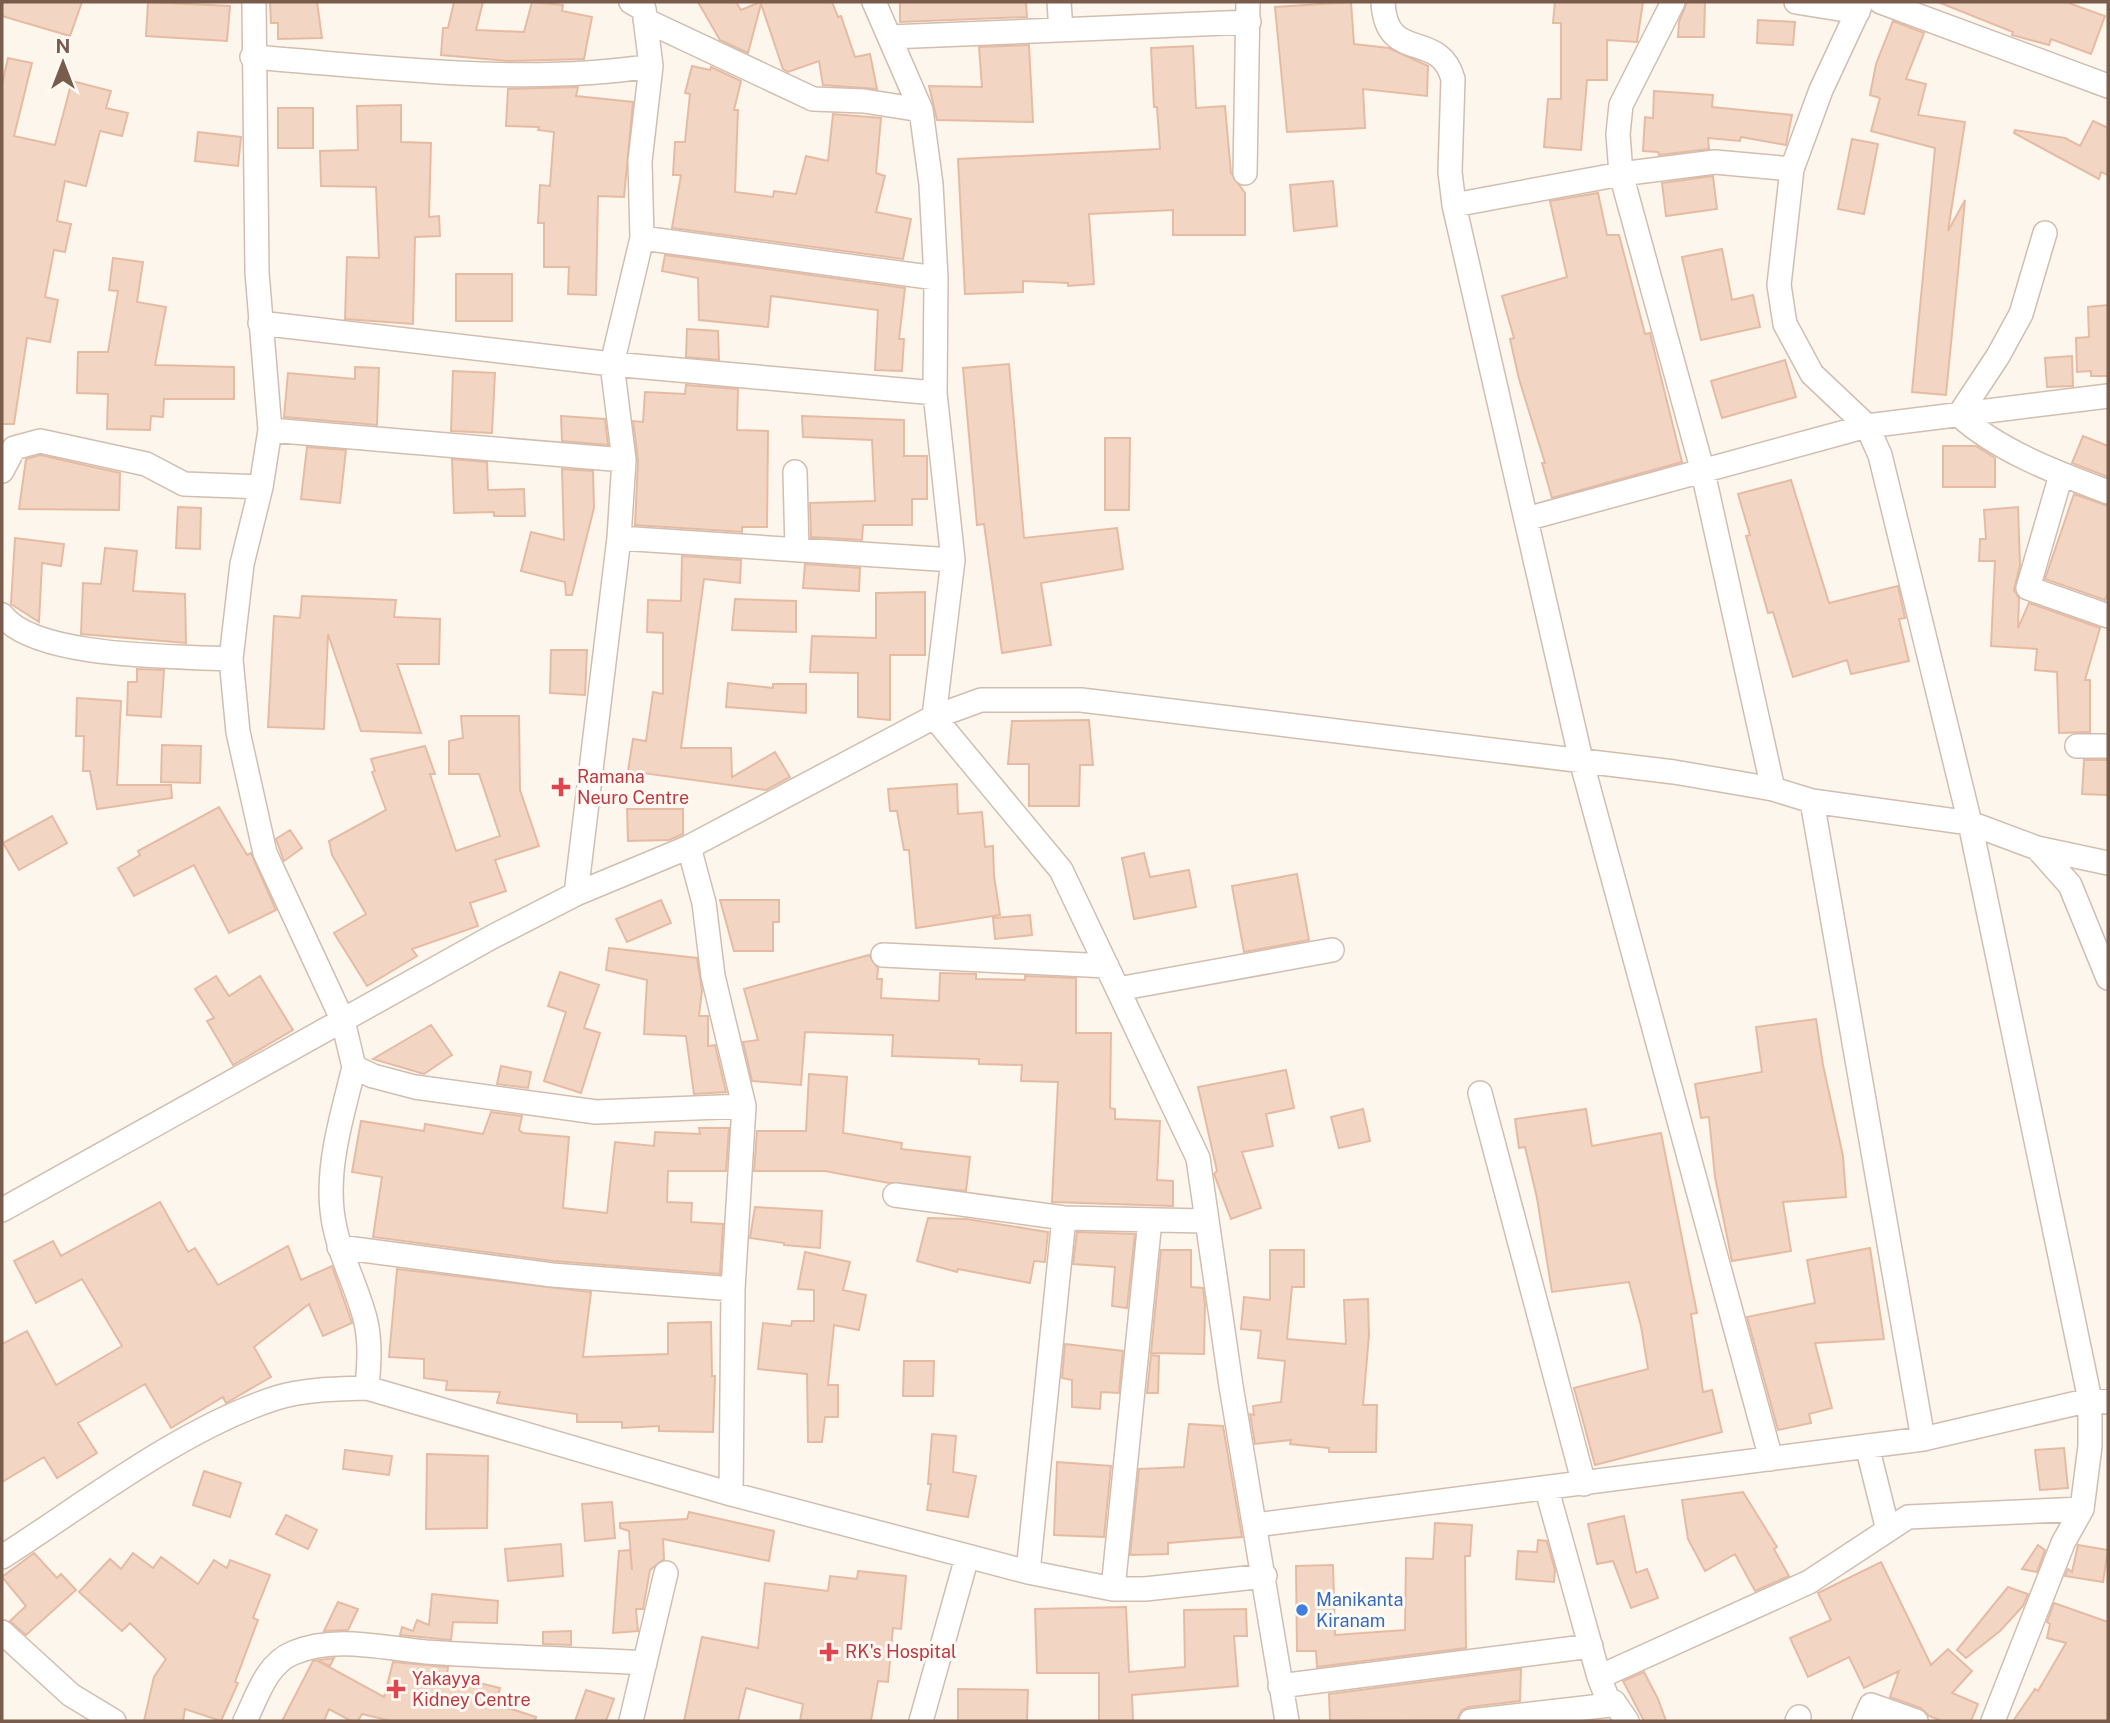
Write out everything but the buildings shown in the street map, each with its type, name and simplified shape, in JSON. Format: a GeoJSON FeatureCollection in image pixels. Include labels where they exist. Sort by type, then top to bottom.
{"type":"FeatureCollection","features":[{"type":"Feature","properties":{"kind":"street"},"geometry":{"type":"LineString","coordinates":[[254,2],[252,57],[260,323],[270,430],[261,487],[242,564],[231,659],[244,772],[265,853],[342,1021],[354,1067],[333,1163],[332,1210],[339,1247],[366,1321],[370,1355],[367,1388]]}},
{"type":"Feature","properties":{"kind":"street"},"geometry":{"type":"LineString","coordinates":[[874,2],[921,110],[931,184],[936,278],[935,393],[953,560],[934,717],[1061,870],[1198,1158],[1205,1221],[1287,1721]]}},
{"type":"Feature","properties":{"kind":"street"},"geometry":{"type":"LineString","coordinates":[[1059,2],[1061,30]]}},
{"type":"Feature","properties":{"kind":"street"},"geometry":{"type":"LineString","coordinates":[[1383,2],[1387,27],[1395,38],[1440,54],[1449,66],[1453,79],[1450,172],[1454,205],[1581,760],[1771,1459]]}},
{"type":"Feature","properties":{"kind":"street"},"geometry":{"type":"LineString","coordinates":[[1673,2],[1621,105],[1618,134],[1621,174],[1703,472],[1773,789]]}},
{"type":"Feature","properties":{"kind":"street"},"geometry":{"type":"LineString","coordinates":[[1796,2],[1860,7],[1821,90],[1792,169],[1779,285],[1785,324],[1812,374],[1867,426],[1880,455],[1970,823],[2099,1401],[2082,1509],[2063,1543],[1993,1721]]}},
{"type":"Feature","properties":{"kind":"street"},"geometry":{"type":"LineString","coordinates":[[1881,2],[2108,86]]}},
{"type":"Feature","properties":{"kind":"street"},"geometry":{"type":"LineString","coordinates":[[638,11],[813,99],[864,101],[921,110]]}},
{"type":"Feature","properties":{"kind":"street"},"geometry":{"type":"LineString","coordinates":[[576,894],[619,538],[624,460],[612,364],[642,238],[640,161],[651,66],[638,11]]}},
{"type":"Feature","properties":{"kind":"street"},"geometry":{"type":"LineString","coordinates":[[890,37],[1061,30],[1248,12],[1245,173]]}},
{"type":"Feature","properties":{"kind":"street"},"geometry":{"type":"LineString","coordinates":[[252,57],[451,73],[598,74],[651,66]]}},
{"type":"Feature","properties":{"kind":"street"},"geometry":{"type":"LineString","coordinates":[[1454,205],[1621,174],[1715,163],[1792,169]]}},
{"type":"Feature","properties":{"kind":"street"},"geometry":{"type":"LineString","coordinates":[[1959,415],[1998,356],[2021,314],[2045,233]]}},
{"type":"Feature","properties":{"kind":"street"},"geometry":{"type":"LineString","coordinates":[[642,238],[936,278]]}},
{"type":"Feature","properties":{"kind":"street"},"geometry":{"type":"LineString","coordinates":[[260,323],[612,364],[935,393]]}},
{"type":"Feature","properties":{"kind":"street"},"geometry":{"type":"LineString","coordinates":[[1526,519],[1867,426],[2108,396]]}},
{"type":"Feature","properties":{"kind":"street"},"geometry":{"type":"LineString","coordinates":[[1959,415],[1975,430],[2061,475],[2108,492]]}},
{"type":"Feature","properties":{"kind":"street"},"geometry":{"type":"LineString","coordinates":[[270,430],[624,460]]}},
{"type":"Feature","properties":{"kind":"street"},"geometry":{"type":"LineString","coordinates":[[2,471],[14,448],[40,441],[146,464],[184,484],[261,487]]}},
{"type":"Feature","properties":{"kind":"street"},"geometry":{"type":"LineString","coordinates":[[795,472],[797,550]]}},
{"type":"Feature","properties":{"kind":"street"},"geometry":{"type":"LineString","coordinates":[[2061,475],[2028,588],[2108,616]]}},
{"type":"Feature","properties":{"kind":"street"},"geometry":{"type":"LineString","coordinates":[[619,538],[953,560]]}},
{"type":"Feature","properties":{"kind":"street"},"geometry":{"type":"LineString","coordinates":[[2,615],[10,626],[77,649],[231,659]]}},
{"type":"Feature","properties":{"kind":"street"},"geometry":{"type":"LineString","coordinates":[[2,1210],[492,937],[576,894],[688,848],[934,717],[981,700],[1081,700],[1581,760],[1773,789],[1812,801],[1970,823],[2037,848],[2108,863]]}},
{"type":"Feature","properties":{"kind":"street"},"geometry":{"type":"LineString","coordinates":[[2077,746],[2108,746]]}},
{"type":"Feature","properties":{"kind":"street"},"geometry":{"type":"LineString","coordinates":[[1812,801],[1923,1439]]}},
{"type":"Feature","properties":{"kind":"street"},"geometry":{"type":"LineString","coordinates":[[688,848],[704,903],[713,976],[744,1106],[733,1289],[730,1494]]}},
{"type":"Feature","properties":{"kind":"street"},"geometry":{"type":"LineString","coordinates":[[2037,848],[2070,885],[2108,978]]}},
{"type":"Feature","properties":{"kind":"street"},"geometry":{"type":"LineString","coordinates":[[1118,989],[1332,950]]}},
{"type":"Feature","properties":{"kind":"street"},"geometry":{"type":"LineString","coordinates":[[883,955],[1107,966]]}},
{"type":"Feature","properties":{"kind":"street"},"geometry":{"type":"LineString","coordinates":[[354,1067],[373,1076],[415,1087],[596,1112],[744,1106]]}},
{"type":"Feature","properties":{"kind":"street"},"geometry":{"type":"LineString","coordinates":[[1480,1093],[1584,1484]]}},
{"type":"Feature","properties":{"kind":"street"},"geometry":{"type":"LineString","coordinates":[[895,1195],[1064,1218],[1205,1221]]}},
{"type":"Feature","properties":{"kind":"street"},"geometry":{"type":"LineString","coordinates":[[1028,1572],[1064,1218]]}},
{"type":"Feature","properties":{"kind":"street"},"geometry":{"type":"LineString","coordinates":[[1113,1589],[1150,1220]]}},
{"type":"Feature","properties":{"kind":"street"},"geometry":{"type":"LineString","coordinates":[[339,1247],[552,1275],[733,1289]]}},
{"type":"Feature","properties":{"kind":"street"},"geometry":{"type":"LineString","coordinates":[[2,1557],[220,1420],[278,1397],[326,1390],[367,1388],[730,1494],[1028,1572],[1113,1589],[1145,1589],[1265,1576]]}},
{"type":"Feature","properties":{"kind":"street"},"geometry":{"type":"LineString","coordinates":[[1256,1525],[1547,1490],[1923,1439],[2099,1401]]}},
{"type":"Feature","properties":{"kind":"street"},"geometry":{"type":"LineString","coordinates":[[1867,1446],[1888,1530]]}},
{"type":"Feature","properties":{"kind":"street"},"geometry":{"type":"LineString","coordinates":[[1547,1490],[1599,1676],[1612,1709],[1627,1721]]}},
{"type":"Feature","properties":{"kind":"street"},"geometry":{"type":"LineString","coordinates":[[1599,1676],[1809,1583],[1908,1517],[2082,1509]]}},
{"type":"Feature","properties":{"kind":"street"},"geometry":{"type":"LineString","coordinates":[[921,1721],[967,1557]]}},
{"type":"Feature","properties":{"kind":"street"},"geometry":{"type":"LineString","coordinates":[[631,1721],[666,1573]]}},
{"type":"Feature","properties":{"kind":"street"},"geometry":{"type":"LineString","coordinates":[[2,1632],[71,1695],[114,1721]]}},
{"type":"Feature","properties":{"kind":"street"},"geometry":{"type":"LineString","coordinates":[[245,1721],[268,1673],[291,1654],[315,1646],[349,1643],[426,1651],[645,1663]]}},
{"type":"Feature","properties":{"kind":"street"},"geometry":{"type":"LineString","coordinates":[[1280,1686],[1591,1646]]}},
{"type":"Feature","properties":{"kind":"street"},"geometry":{"type":"LineString","coordinates":[[1864,1721],[1871,1705],[1916,1721]]}},
{"type":"Feature","properties":{"kind":"street"},"geometry":{"type":"LineString","coordinates":[[1471,1721],[1612,1709]]}},
{"type":"Feature","properties":{"kind":"place","name":"Ramana Neuro Centre"},"geometry":{"type":"Point","coordinates":[561,787]}},
{"type":"Feature","properties":{"kind":"place","name":"Manikanta Kiranam"},"geometry":{"type":"Point","coordinates":[1302,1610]}},
{"type":"Feature","properties":{"kind":"place","name":"RK's Hospital"},"geometry":{"type":"Point","coordinates":[829,1652]}},
{"type":"Feature","properties":{"kind":"place","name":"Yakayya Kidney Centre"},"geometry":{"type":"Point","coordinates":[396,1689]}}]}
